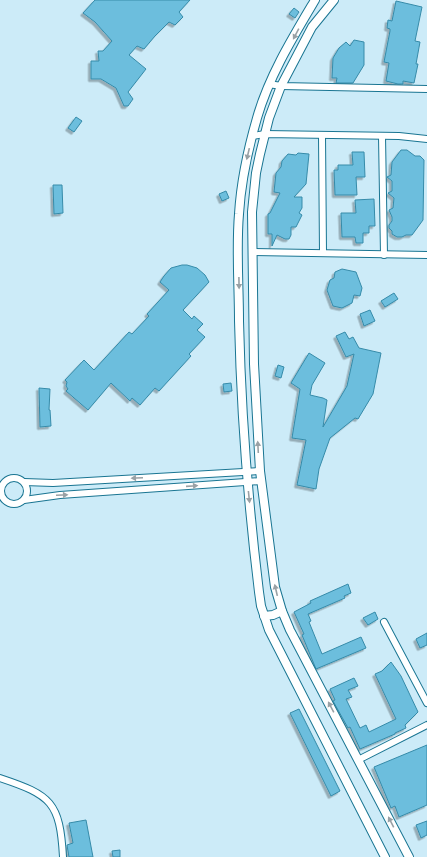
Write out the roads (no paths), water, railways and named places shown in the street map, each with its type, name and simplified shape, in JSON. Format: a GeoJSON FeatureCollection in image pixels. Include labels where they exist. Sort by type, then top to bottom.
{"type":"FeatureCollection","features":[{"type":"Feature","properties":{"kind":"street"},"geometry":{"type":"LineString","coordinates":[[315,0],[301,22],[269,84],[252,136],[242,186],[238,235],[240,368],[247,472],[258,579],[264,616],[274,642],[384,857]]}},
{"type":"Feature","properties":{"kind":"street"},"geometry":{"type":"LineString","coordinates":[[334,0],[312,26],[281,86],[265,134],[258,167],[252,212],[252,252],[254,364],[260,472],[272,574],[282,611],[290,630],[409,857]]}},
{"type":"Feature","properties":{"kind":"street"},"geometry":{"type":"LineString","coordinates":[[269,84],[281,86],[427,89]]}},
{"type":"Feature","properties":{"kind":"street"},"geometry":{"type":"LineString","coordinates":[[252,136],[265,134],[382,136],[427,139]]}},
{"type":"Feature","properties":{"kind":"street"},"geometry":{"type":"LineString","coordinates":[[322,135],[323,254]]}},
{"type":"Feature","properties":{"kind":"street"},"geometry":{"type":"LineString","coordinates":[[382,136],[384,255]]}},
{"type":"Feature","properties":{"kind":"street"},"geometry":{"type":"LineString","coordinates":[[252,252],[427,255]]}},
{"type":"Feature","properties":{"kind":"street"},"geometry":{"type":"LineString","coordinates":[[260,472],[53,483],[24,482],[14,478],[9,479],[2,484],[1,492],[2,500],[8,503],[16,504],[24,500],[60,495],[261,481]]}},
{"type":"Feature","properties":{"kind":"street"},"geometry":{"type":"LineString","coordinates":[[24,482],[27,493],[24,500]]}},
{"type":"Feature","properties":{"kind":"street"},"geometry":{"type":"LineString","coordinates":[[264,616],[273,615],[282,611]]}},
{"type":"Feature","properties":{"kind":"street"},"geometry":{"type":"LineString","coordinates":[[384,622],[427,703]]}},
{"type":"Feature","properties":{"kind":"street"},"geometry":{"type":"LineString","coordinates":[[358,760],[427,725]]}},
{"type":"Feature","properties":{"kind":"street"},"geometry":{"type":"LineString","coordinates":[[0,778],[37,792],[52,806],[60,824],[63,857]]}}]}
